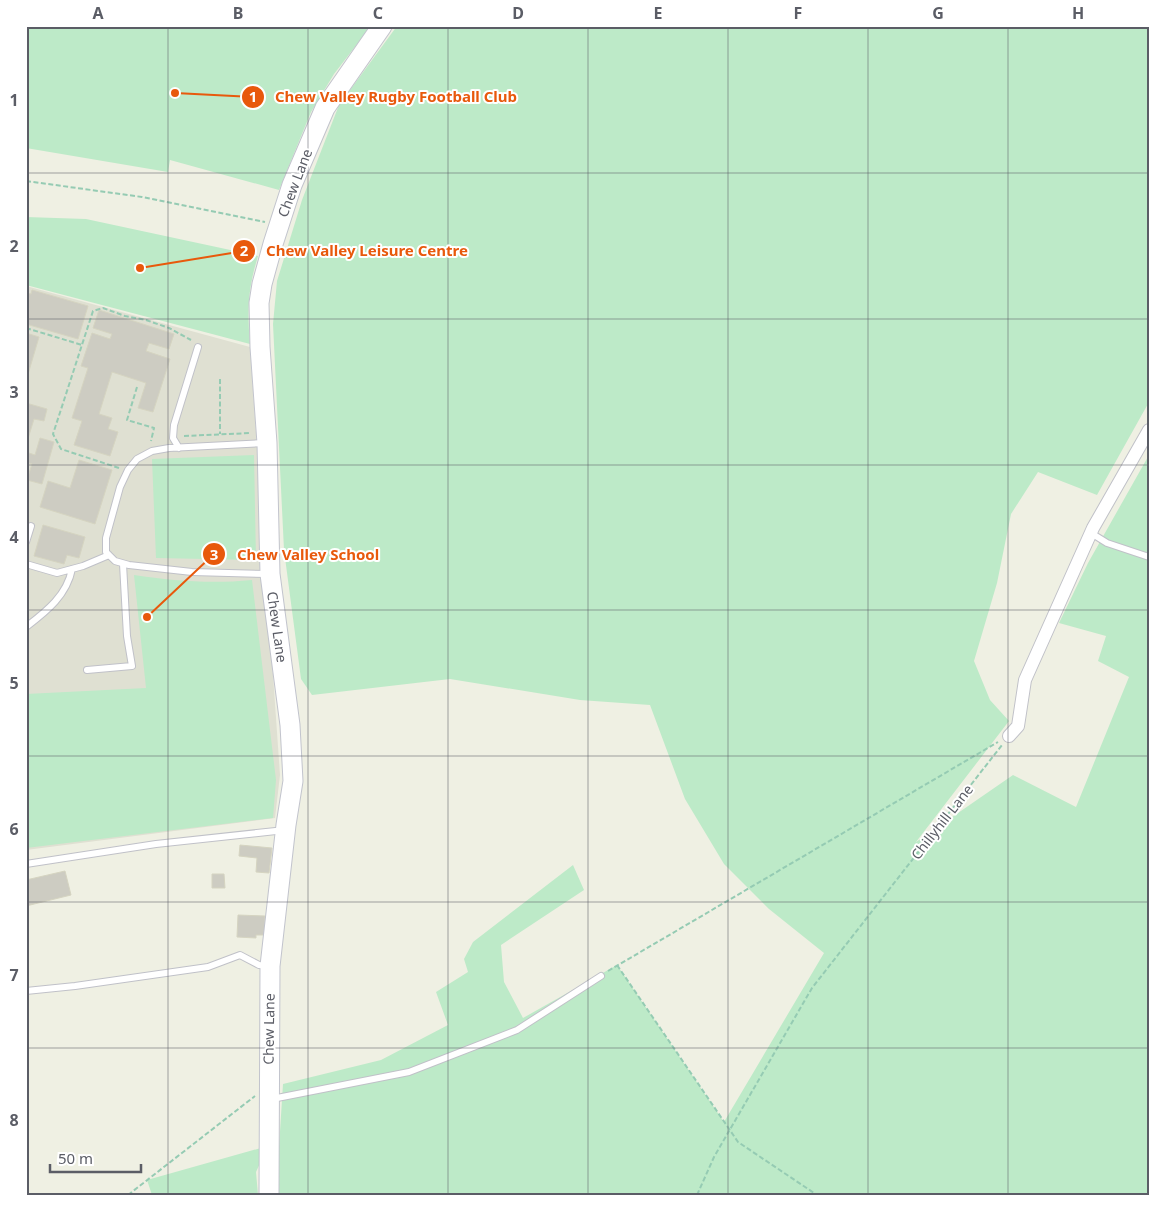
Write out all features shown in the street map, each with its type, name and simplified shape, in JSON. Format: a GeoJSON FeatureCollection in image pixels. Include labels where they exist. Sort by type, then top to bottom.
{"type":"FeatureCollection","features":[{"type":"Feature","properties":{"kind":"main road","name":"Chew Lane"},"geometry":{"type":"LineString","coordinates":[[269,1195],[270,966],[293,781],[291,734],[270,574],[266,438],[259,303],[262,284],[292,185],[325,108],[382,26]]}},
{"type":"Feature","properties":{"kind":"street"},"geometry":{"type":"LineString","coordinates":[[1009,736],[1018,726],[1025,680],[1091,533],[1149,430]]}},
{"type":"Feature","properties":{"kind":"lane"},"geometry":{"type":"LineString","coordinates":[[179,448],[174,436],[174,425],[198,348]]}},
{"type":"Feature","properties":{"kind":"lane"},"geometry":{"type":"LineString","coordinates":[[266,438],[152,451],[137,459],[128,470],[120,487],[106,538],[106,552],[115,561],[123,564],[192,572],[270,574]]}},
{"type":"Feature","properties":{"kind":"lane"},"geometry":{"type":"LineString","coordinates":[[26,542],[31,526]]}},
{"type":"Feature","properties":{"kind":"lane"},"geometry":{"type":"LineString","coordinates":[[1091,533],[1107,543],[1149,557]]}},
{"type":"Feature","properties":{"kind":"lane"},"geometry":{"type":"LineString","coordinates":[[26,564],[57,573],[109,555]]}},
{"type":"Feature","properties":{"kind":"lane"},"geometry":{"type":"LineString","coordinates":[[87,670],[132,666],[127,636],[123,564]]}},
{"type":"Feature","properties":{"kind":"lane"},"geometry":{"type":"LineString","coordinates":[[26,627],[60,597],[69,583],[72,569]]}},
{"type":"Feature","properties":{"kind":"lane"},"geometry":{"type":"LineString","coordinates":[[26,864],[156,844],[286,829]]}},
{"type":"Feature","properties":{"kind":"lane"},"geometry":{"type":"LineString","coordinates":[[26,991],[208,967],[240,955],[259,965],[270,966]]}},
{"type":"Feature","properties":{"kind":"lane"},"geometry":{"type":"LineString","coordinates":[[268,1092],[409,1072],[517,1030],[601,976]]}},
{"type":"Feature","properties":{"kind":"path"},"geometry":{"type":"LineString","coordinates":[[26,181],[142,197],[279,226]]}},
{"type":"Feature","properties":{"kind":"path"},"geometry":{"type":"LineString","coordinates":[[128,470],[60,449],[53,434],[93,310],[105,311],[169,328],[190,339],[198,348]]}},
{"type":"Feature","properties":{"kind":"path"},"geometry":{"type":"LineString","coordinates":[[26,328],[82,345]]}},
{"type":"Feature","properties":{"kind":"path"},"geometry":{"type":"LineString","coordinates":[[166,332],[169,328]]}},
{"type":"Feature","properties":{"kind":"path"},"geometry":{"type":"LineString","coordinates":[[220,379],[220,434]]}},
{"type":"Feature","properties":{"kind":"path"},"geometry":{"type":"LineString","coordinates":[[137,387],[127,420],[154,428],[150,444],[152,451]]}},
{"type":"Feature","properties":{"kind":"path"},"geometry":{"type":"LineString","coordinates":[[174,436],[220,434],[266,438]]}},
{"type":"Feature","properties":{"kind":"path"},"geometry":{"type":"LineString","coordinates":[[601,976],[1009,736]]}},
{"type":"Feature","properties":{"kind":"path","name":"Chillyhill Lane"},"geometry":{"type":"LineString","coordinates":[[698,1195],[714,1158],[812,988],[1009,736]]}},
{"type":"Feature","properties":{"kind":"path"},"geometry":{"type":"LineString","coordinates":[[617,965],[738,1142],[817,1195]]}},
{"type":"Feature","properties":{"kind":"path"},"geometry":{"type":"LineString","coordinates":[[128,1195],[268,1092]]}},
{"type":"Feature","properties":{"kind":"shaded area"},"geometry":{"type":"Polygon","coordinates":[[[26,286],[250,347],[280,775],[275,818],[26,850],[26,286]]]}},
{"type":"Feature","properties":{"kind":"green space"},"geometry":{"type":"Polygon","coordinates":[[[26,26],[371,26],[334,74],[311,112],[279,190],[170,160],[168,172],[26,148],[26,26]]]}},
{"type":"Feature","properties":{"kind":"green space"},"geometry":{"type":"Polygon","coordinates":[[[397,26],[1149,26],[1149,402],[1097,495],[1038,472],[1011,514],[997,583],[974,661],[990,700],[1009,721],[916,842],[1013,775],[1076,807],[1129,677],[1098,661],[1106,636],[1059,623],[1088,563],[1149,455],[1149,1195],[276,1195],[283,1084],[381,1060],[448,1025],[436,992],[468,972],[464,959],[473,942],[573,865],[584,890],[501,945],[504,982],[523,1018],[617,965],[724,1122],[824,953],[769,909],[724,864],[685,799],[650,705],[580,700],[450,679],[312,695],[301,679],[284,550],[273,324],[277,281],[302,200],[339,105],[397,26]]]}},
{"type":"Feature","properties":{"kind":"green space"},"geometry":{"type":"Polygon","coordinates":[[[26,217],[86,219],[258,256],[249,299],[250,344],[26,285],[26,217]]]}},
{"type":"Feature","properties":{"kind":"green space"},"geometry":{"type":"Polygon","coordinates":[[[254,455],[256,560],[156,558],[152,459],[254,455]]]}},
{"type":"Feature","properties":{"kind":"green space"},"geometry":{"type":"Polygon","coordinates":[[[134,575],[193,581],[252,580],[276,780],[273,818],[26,848],[26,694],[146,688],[134,575]]]}},
{"type":"Feature","properties":{"kind":"green space"},"geometry":{"type":"Polygon","coordinates":[[[268,1146],[256,1172],[258,1195],[152,1195],[147,1180],[268,1146]]]}},
{"type":"Feature","properties":{"kind":"building"},"geometry":{"type":"Polygon","coordinates":[[[32,290],[88,306],[78,339],[26,324],[26,293],[31,294],[32,290]]]}},
{"type":"Feature","properties":{"kind":"building"},"geometry":{"type":"Polygon","coordinates":[[[99,310],[174,334],[169,349],[149,343],[146,351],[170,359],[153,412],[138,408],[146,383],[112,372],[99,414],[112,418],[108,429],[118,432],[110,456],[74,445],[82,421],[72,418],[88,368],[81,366],[92,333],[110,339],[112,334],[93,328],[99,310]]]}},
{"type":"Feature","properties":{"kind":"building"},"geometry":{"type":"Polygon","coordinates":[[[26,333],[39,337],[26,381],[26,333]]]}},
{"type":"Feature","properties":{"kind":"building"},"geometry":{"type":"Polygon","coordinates":[[[26,403],[47,409],[44,421],[34,419],[26,445],[26,403]]]}},
{"type":"Feature","properties":{"kind":"building"},"geometry":{"type":"Polygon","coordinates":[[[40,438],[54,442],[42,484],[27,480],[32,464],[26,462],[26,452],[35,455],[40,438]]]}},
{"type":"Feature","properties":{"kind":"building"},"geometry":{"type":"Polygon","coordinates":[[[79,460],[112,470],[95,524],[40,507],[48,481],[70,488],[79,460]]]}},
{"type":"Feature","properties":{"kind":"building"},"geometry":{"type":"Polygon","coordinates":[[[43,525],[85,537],[79,558],[67,555],[64,564],[34,556],[43,525]]]}},
{"type":"Feature","properties":{"kind":"building"},"geometry":{"type":"Polygon","coordinates":[[[240,845],[272,848],[269,873],[256,872],[257,858],[239,856],[240,845]]]}},
{"type":"Feature","properties":{"kind":"building"},"geometry":{"type":"Polygon","coordinates":[[[65,871],[71,895],[26,906],[26,880],[65,871]]]}},
{"type":"Feature","properties":{"kind":"building"},"geometry":{"type":"Polygon","coordinates":[[[212,874],[224,874],[225,888],[212,888],[212,874]]]}},
{"type":"Feature","properties":{"kind":"building"},"geometry":{"type":"Polygon","coordinates":[[[238,915],[265,916],[264,935],[256,935],[256,938],[237,937],[238,915]]]}},
{"type":"Feature","properties":{"kind":"place","name":"Chew Valley Rugby Football Club"},"geometry":{"type":"Point","coordinates":[175,93]}},
{"type":"Feature","properties":{"kind":"place","name":"Chew Valley Leisure Centre"},"geometry":{"type":"Point","coordinates":[140,268]}},
{"type":"Feature","properties":{"kind":"place","name":"Chew Valley School"},"geometry":{"type":"Point","coordinates":[147,617]}}]}
